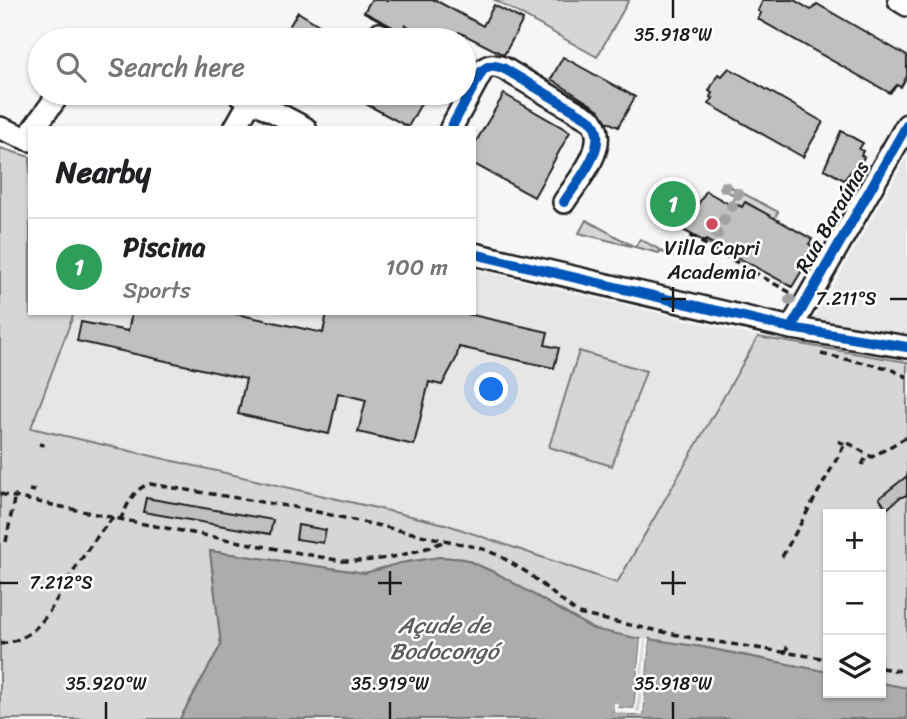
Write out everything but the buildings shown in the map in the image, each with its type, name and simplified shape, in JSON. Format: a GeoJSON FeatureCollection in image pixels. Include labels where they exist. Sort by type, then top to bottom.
{"type":"FeatureCollection","features":[{"type":"Feature","properties":{"kind":"street"},"geometry":{"type":"LineString","coordinates":[[899,0],[907,5]]}},
{"type":"Feature","properties":{"kind":"street"},"geometry":{"type":"LineString","coordinates":[[476,77],[487,66],[503,68],[592,121],[598,128],[596,152],[564,202]]}},
{"type":"Feature","properties":{"kind":"street"},"geometry":{"type":"LineString","coordinates":[[36,126],[51,105]]}},
{"type":"Feature","properties":{"kind":"street"},"geometry":{"type":"LineString","coordinates":[[236,126],[242,105]]}},
{"type":"Feature","properties":{"kind":"street"},"geometry":{"type":"LineString","coordinates":[[262,105],[301,126]]}},
{"type":"Feature","properties":{"kind":"street"},"geometry":{"type":"LineString","coordinates":[[452,126],[460,105]]}},
{"type":"Feature","properties":{"kind":"street","name":"Rua Baraúnas"},"geometry":{"type":"LineString","coordinates":[[791,328],[907,125]]}},
{"type":"Feature","properties":{"kind":"street"},"geometry":{"type":"LineString","coordinates":[[0,128],[28,135]]}},
{"type":"Feature","properties":{"kind":"street"},"geometry":{"type":"LineString","coordinates":[[476,254],[791,328],[907,347]]}},
{"type":"Feature","properties":{"kind":"path"},"geometry":{"type":"LineString","coordinates":[[690,236],[749,266],[796,296]]}},
{"type":"Feature","properties":{"kind":"path"},"geometry":{"type":"LineString","coordinates":[[813,352],[888,368],[907,377]]}},
{"type":"Feature","properties":{"kind":"path"},"geometry":{"type":"LineString","coordinates":[[838,441],[850,444],[872,457],[907,437]]}},
{"type":"Feature","properties":{"kind":"path"},"geometry":{"type":"LineString","coordinates":[[782,557],[845,444]]}},
{"type":"Feature","properties":{"kind":"path"},"geometry":{"type":"LineString","coordinates":[[862,465],[867,455]]}},
{"type":"Feature","properties":{"kind":"path"},"geometry":{"type":"LineString","coordinates":[[120,520],[136,491],[141,486],[150,484],[299,508],[480,548],[498,555],[528,573],[578,614],[692,638],[823,658]]}},
{"type":"Feature","properties":{"kind":"path"},"geometry":{"type":"LineString","coordinates":[[0,494],[120,520],[342,561],[373,562],[401,557],[445,541]]}},
{"type":"Feature","properties":{"kind":"path"},"geometry":{"type":"LineString","coordinates":[[6,542],[15,496]]}},
{"type":"Feature","properties":{"kind":"path"},"geometry":{"type":"LineString","coordinates":[[0,644],[15,642],[44,619],[89,547],[113,518]]}},
{"type":"Feature","properties":{"kind":"path"},"geometry":{"type":"LineString","coordinates":[[785,653],[789,643]]}},
{"type":"Feature","properties":{"kind":"path"},"geometry":{"type":"LineString","coordinates":[[886,669],[907,672]]}},
{"type":"Feature","properties":{"kind":"shaded area"},"geometry":{"type":"Polygon","coordinates":[[[495,0],[629,0],[597,57],[495,0]]]}},
{"type":"Feature","properties":{"kind":"shaded area"},"geometry":{"type":"Polygon","coordinates":[[[0,148],[28,156],[28,315],[73,315],[31,428],[445,524],[617,583],[758,337],[907,362],[907,688],[886,684],[886,509],[823,509],[823,671],[702,647],[649,640],[643,716],[629,715],[593,629],[498,574],[465,559],[440,557],[401,563],[365,573],[210,551],[221,645],[180,719],[0,719],[0,148]]]}},
{"type":"Feature","properties":{"kind":"shaded area"},"geometry":{"type":"Polygon","coordinates":[[[907,157],[907,335],[814,319],[890,187],[907,157]]]}},
{"type":"Feature","properties":{"kind":"shaded area"},"geometry":{"type":"Polygon","coordinates":[[[724,183],[778,212],[774,219],[746,202],[742,207],[738,205],[735,210],[745,261],[743,263],[705,242],[711,233],[714,234],[735,196],[722,188],[724,183]]]}},
{"type":"Feature","properties":{"kind":"shaded area"},"geometry":{"type":"Polygon","coordinates":[[[586,220],[635,247],[579,233],[586,220]]]}},
{"type":"Feature","properties":{"kind":"shaded area"},"geometry":{"type":"Polygon","coordinates":[[[640,239],[673,257],[660,251],[659,253],[635,247],[640,239]]]}},
{"type":"Feature","properties":{"kind":"shaded area"},"geometry":{"type":"Polygon","coordinates":[[[476,269],[758,337],[617,583],[445,524],[30,428],[73,315],[476,315],[476,269]]]}},
{"type":"Feature","properties":{"kind":"shaded area"},"geometry":{"type":"Polygon","coordinates":[[[579,351],[646,371],[612,466],[549,447],[579,351]]]}},
{"type":"Feature","properties":{"kind":"water"},"geometry":{"type":"Polygon","coordinates":[[[677,187],[693,196],[680,220],[664,211],[677,187]]]}},
{"type":"Feature","properties":{"kind":"water","name":"Açude de Bodocongó"},"geometry":{"type":"Polygon","coordinates":[[[210,551],[365,573],[401,563],[440,557],[464,559],[498,574],[593,629],[641,639],[634,709],[618,708],[614,711],[643,715],[649,639],[823,671],[823,698],[886,698],[886,684],[907,688],[907,719],[180,719],[221,645],[210,551]]]}},
{"type":"Feature","properties":{"kind":"pier"},"geometry":{"type":"Polygon","coordinates":[[[641,639],[644,639],[636,712],[640,712],[646,639],[649,639],[643,716],[614,712],[614,703],[618,703],[618,708],[634,709],[641,639]]]}},
{"type":"Feature","properties":{"kind":"cycle path"},"geometry":{"type":"LineString","coordinates":[[476,82],[487,67],[503,68],[592,121],[597,131],[595,152],[564,202]]}},
{"type":"Feature","properties":{"kind":"cycle path"},"geometry":{"type":"LineString","coordinates":[[452,126],[464,105]]}},
{"type":"Feature","properties":{"kind":"cycle path"},"geometry":{"type":"LineString","coordinates":[[791,328],[907,125]]}},
{"type":"Feature","properties":{"kind":"cycle path"},"geometry":{"type":"LineString","coordinates":[[476,254],[791,328],[907,347]]}},
{"type":"Feature","properties":{"kind":"place","name":"Piscina"},"geometry":{"type":"Point","coordinates":[673,204]}},
{"type":"Feature","properties":{"kind":"place","name":"Villa Capri Academia"},"geometry":{"type":"Point","coordinates":[712,224]}}]}
